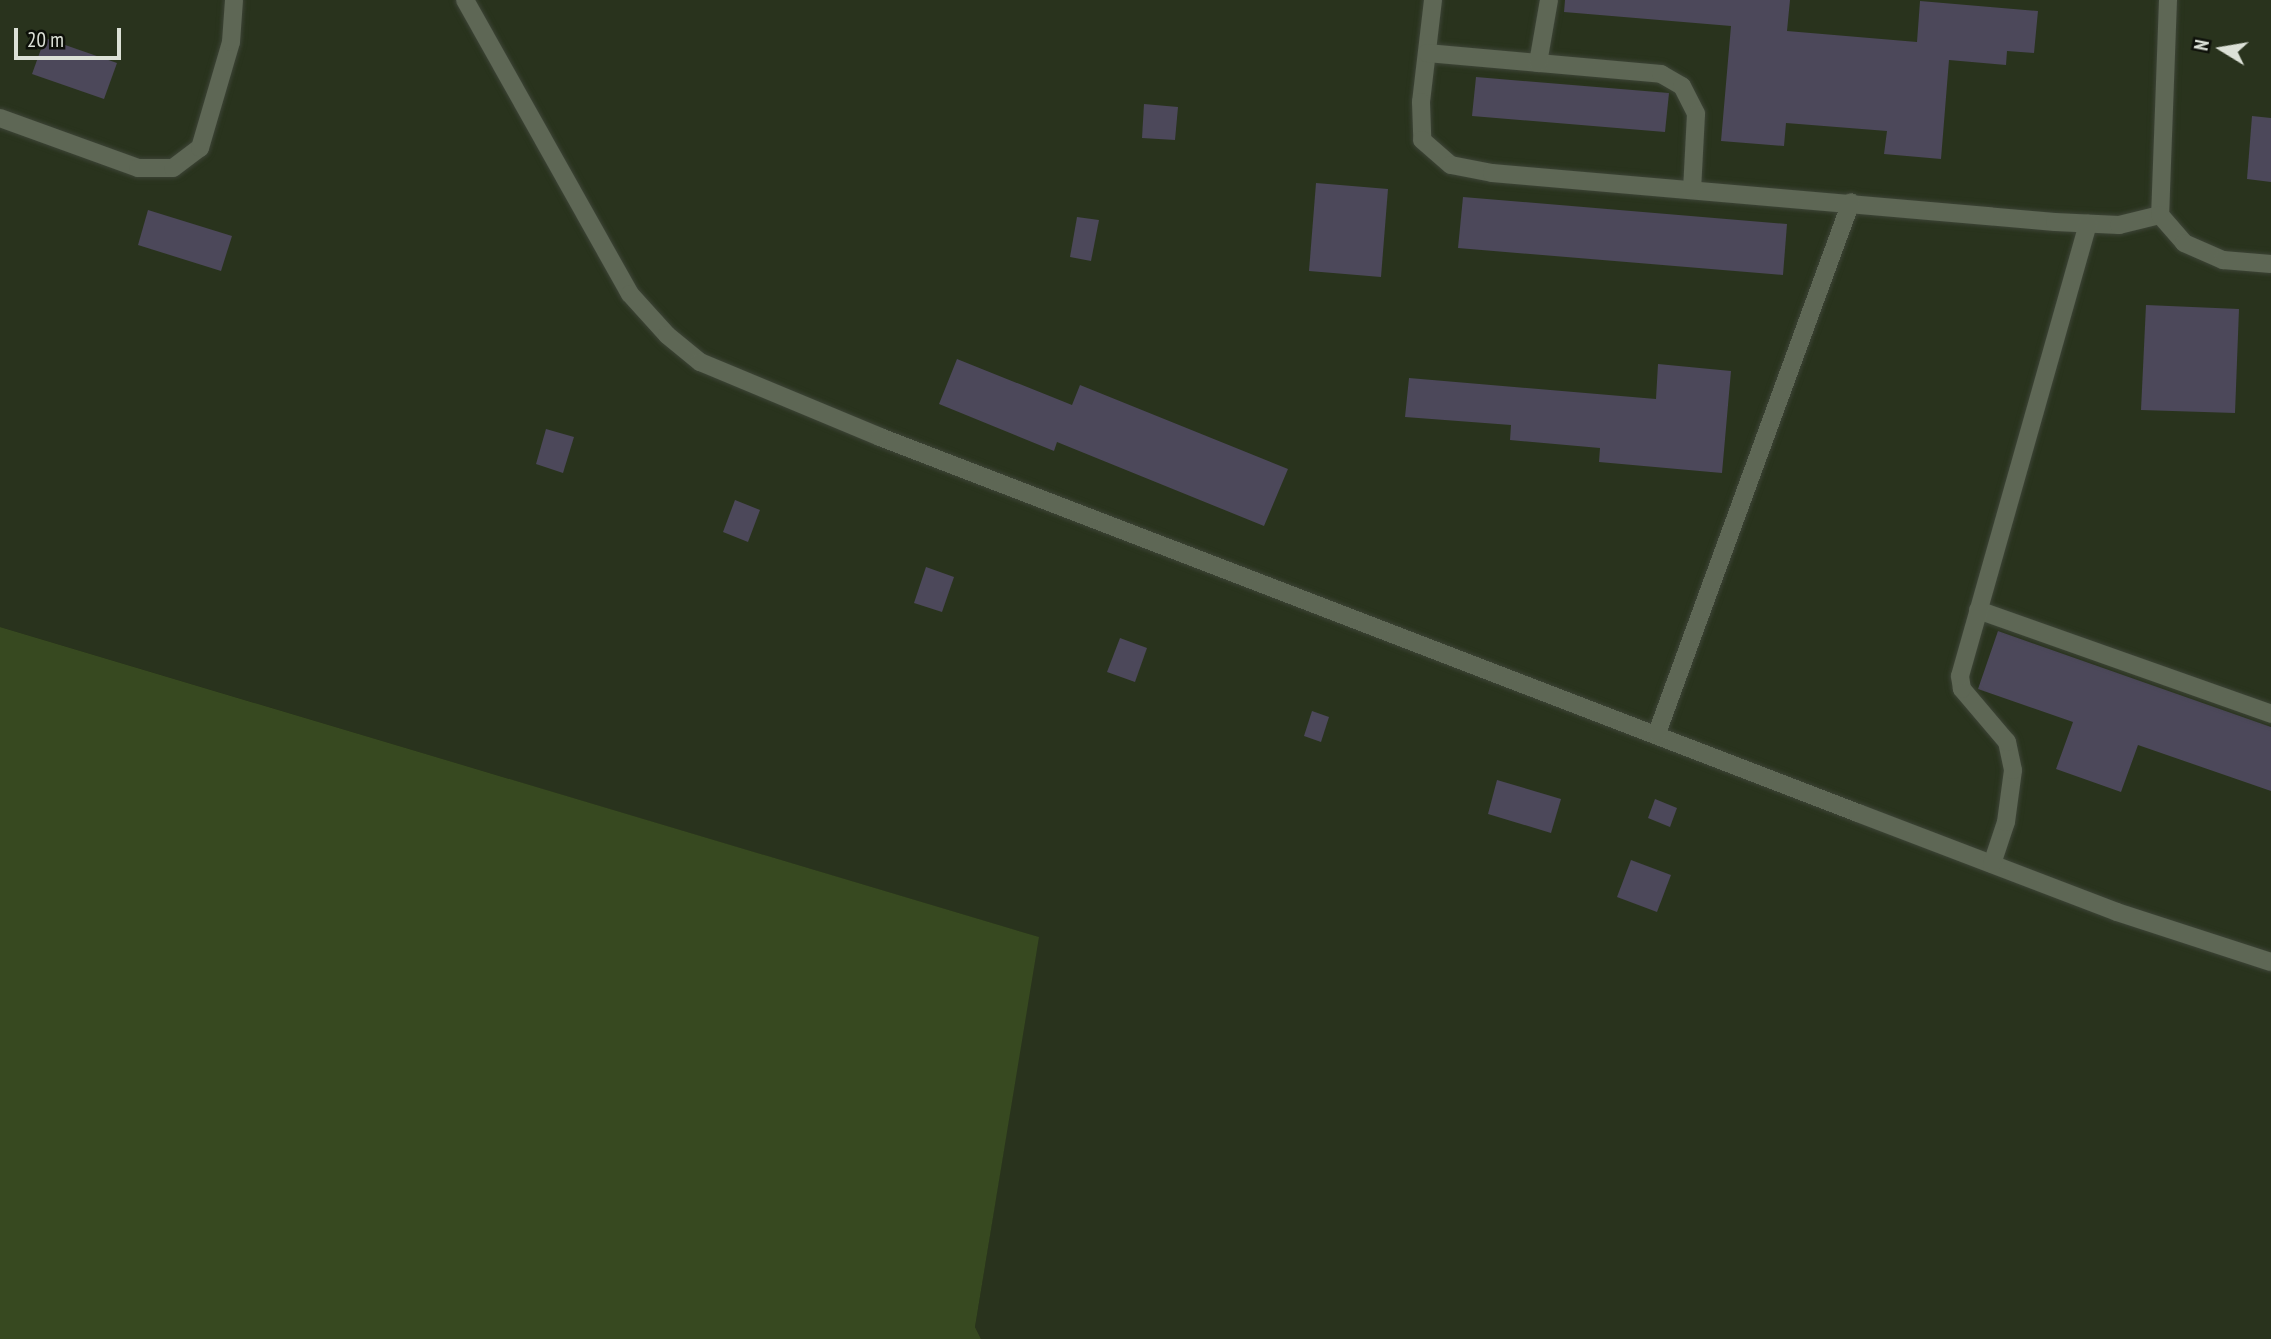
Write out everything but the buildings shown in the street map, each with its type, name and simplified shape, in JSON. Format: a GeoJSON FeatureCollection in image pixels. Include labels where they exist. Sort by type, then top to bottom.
{"type":"FeatureCollection","features":[{"type":"Feature","properties":{"kind":"lane"},"geometry":{"type":"LineString","coordinates":[[0,117],[138,168],[173,168],[200,148],[232,42],[234,0]]}},
{"type":"Feature","properties":{"kind":"lane"},"geometry":{"type":"LineString","coordinates":[[465,0],[630,294],[667,335],[700,362],[880,437],[1657,733],[1992,864],[2271,962]]}},
{"type":"Feature","properties":{"kind":"lane"},"geometry":{"type":"LineString","coordinates":[[1433,0],[1422,140],[1451,165],[1493,173],[2088,224],[2119,225],[2160,215]]}},
{"type":"Feature","properties":{"kind":"lane"},"geometry":{"type":"LineString","coordinates":[[1538,63],[1549,0]]}},
{"type":"Feature","properties":{"kind":"lane"},"geometry":{"type":"LineString","coordinates":[[2168,0],[2160,215],[2184,243],[2223,260],[2271,264]]}},
{"type":"Feature","properties":{"kind":"lane"},"geometry":{"type":"LineString","coordinates":[[1427,52],[1661,74],[1682,86],[1696,114],[1692,190]]}},
{"type":"Feature","properties":{"kind":"lane"},"geometry":{"type":"LineString","coordinates":[[1657,733],[1851,202]]}},
{"type":"Feature","properties":{"kind":"lane"},"geometry":{"type":"LineString","coordinates":[[1992,864],[2006,822],[2013,769],[2007,742],[1962,689],[1960,676],[2088,224]]}},
{"type":"Feature","properties":{"kind":"lane"},"geometry":{"type":"LineString","coordinates":[[1978,610],[2271,714]]}},
{"type":"Feature","properties":{"kind":"shaded area"},"geometry":{"type":"Polygon","coordinates":[[[0,0],[2271,0],[2271,1339],[981,1339],[975,1327],[1038,937],[0,627],[0,0]]]}},
{"type":"Feature","properties":{"kind":"green space"},"geometry":{"type":"Polygon","coordinates":[[[0,627],[1039,937],[975,1327],[981,1339],[0,1339],[0,627]]]}}]}
